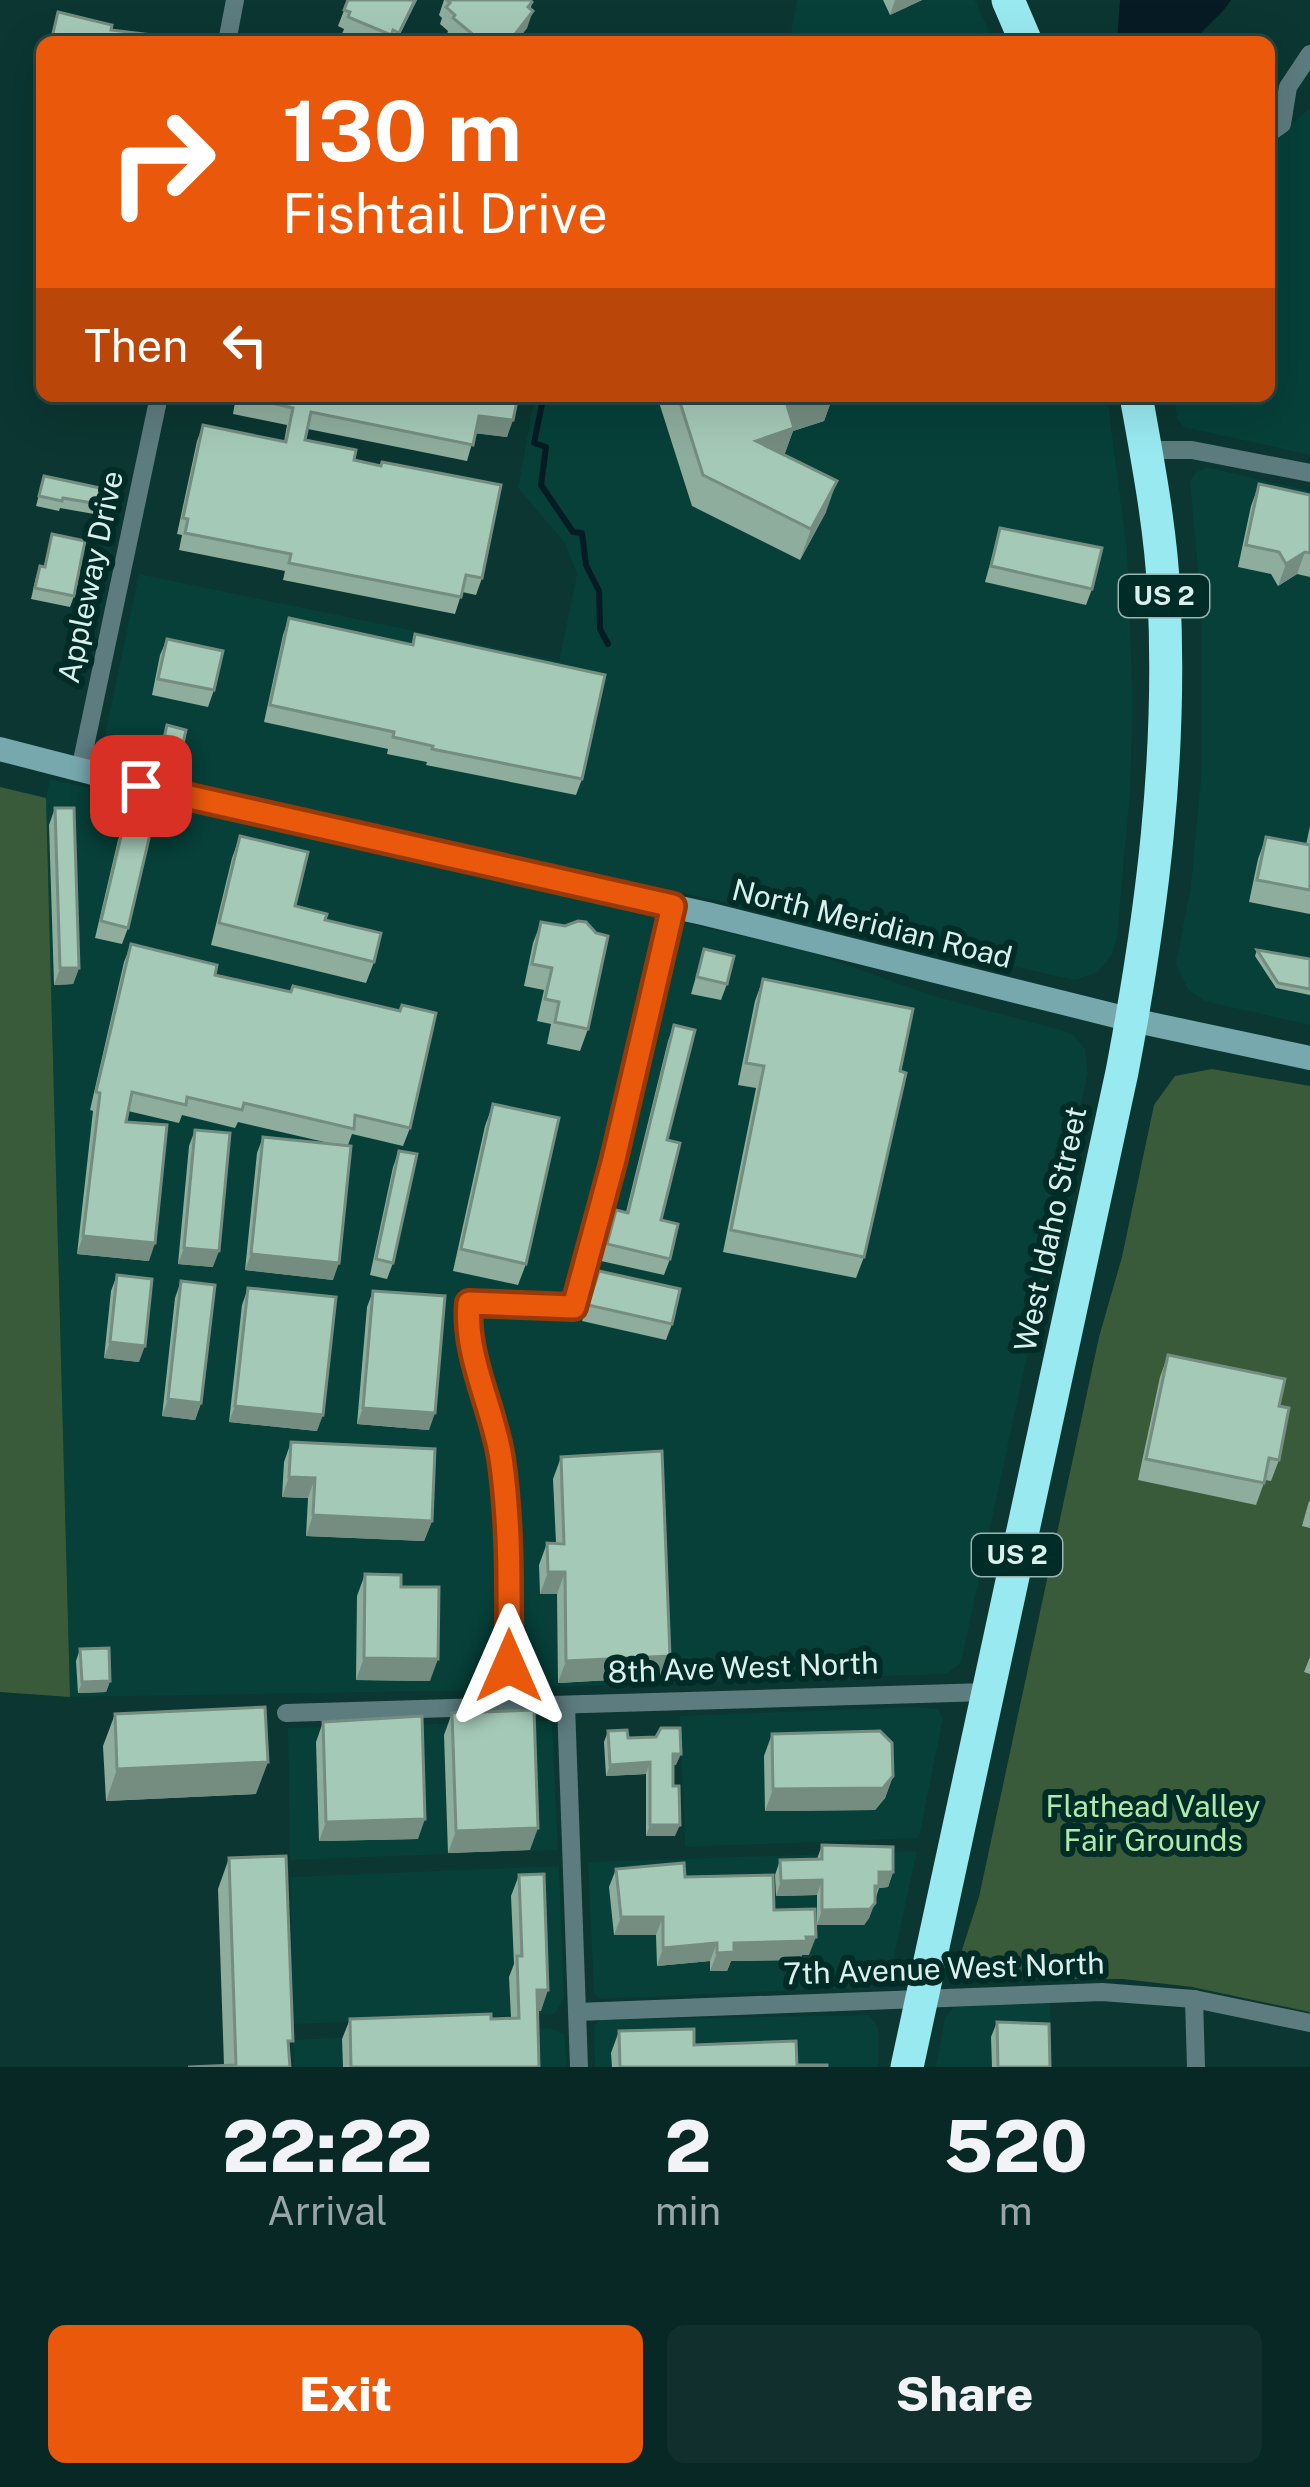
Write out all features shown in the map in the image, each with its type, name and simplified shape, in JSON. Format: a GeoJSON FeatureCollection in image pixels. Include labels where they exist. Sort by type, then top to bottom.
{"type":"FeatureCollection","features":[{"type":"Feature","properties":{"kind":"highway"},"geometry":{"type":"LineString","coordinates":[[1008,0],[1023,36]]}},
{"type":"Feature","properties":{"kind":"highway","name":"West Idaho Street"},"geometry":{"type":"LineString","coordinates":[[908,2067],[1132,1020],[1153,887],[1166,742],[1165,596],[1137,402]]}},
{"type":"Feature","properties":{"kind":"street"},"geometry":{"type":"LineString","coordinates":[[227,36],[235,0]]}},
{"type":"Feature","properties":{"kind":"street"},"geometry":{"type":"LineString","coordinates":[[1276,129],[1288,87],[1310,54]]}},
{"type":"Feature","properties":{"kind":"street"},"geometry":{"type":"LineString","coordinates":[[1275,96],[1288,87]]}},
{"type":"Feature","properties":{"kind":"street","name":"Appleway Drive"},"geometry":{"type":"LineString","coordinates":[[80,770],[158,402]]}},
{"type":"Feature","properties":{"kind":"street"},"geometry":{"type":"LineString","coordinates":[[1146,451],[1192,450],[1310,473]]}},
{"type":"Feature","properties":{"kind":"street","name":"North Meridian Road"},"geometry":{"type":"LineString","coordinates":[[0,749],[224,807],[673,906],[1132,1020],[1310,1058]]}},
{"type":"Feature","properties":{"kind":"street"},"geometry":{"type":"LineString","coordinates":[[509,1707],[508,1541],[502,1463],[494,1418],[466,1329],[469,1303],[574,1307],[673,906]]}},
{"type":"Feature","properties":{"kind":"street","name":"8th Ave West North"},"geometry":{"type":"LineString","coordinates":[[286,1713],[987,1692]]}},
{"type":"Feature","properties":{"kind":"street"},"geometry":{"type":"LineString","coordinates":[[566,1705],[579,2067]]}},
{"type":"Feature","properties":{"kind":"street","name":"7th Avenue West North"},"geometry":{"type":"LineString","coordinates":[[577,2012],[1102,1992],[1194,2000],[1310,2023]]}},
{"type":"Feature","properties":{"kind":"street"},"geometry":{"type":"LineString","coordinates":[[1194,2000],[1196,2067]]}},
{"type":"Feature","properties":{"kind":"shaded area"},"geometry":{"type":"Polygon","coordinates":[[[797,0],[975,0],[991,36],[790,36],[797,0]]]}},
{"type":"Feature","properties":{"kind":"shaded area"},"geometry":{"type":"Polygon","coordinates":[[[1310,102],[1310,455],[1184,427],[1175,402],[1275,402],[1275,139],[1309,109],[1310,102]]]}},
{"type":"Feature","properties":{"kind":"shaded area"},"geometry":{"type":"Polygon","coordinates":[[[534,402],[1108,402],[1127,549],[1133,704],[1130,793],[1117,938],[1111,956],[1098,972],[1075,980],[113,767],[103,744],[139,574],[559,661],[577,574],[565,543],[518,488],[534,402]]]}},
{"type":"Feature","properties":{"kind":"shaded area"},"geometry":{"type":"Polygon","coordinates":[[[1206,467],[1310,491],[1310,1025],[1204,1001],[1188,990],[1176,964],[1191,885],[1202,767],[1202,617],[1190,482],[1206,467]]]}},
{"type":"Feature","properties":{"kind":"shaded area"},"geometry":{"type":"Polygon","coordinates":[[[50,779],[658,917],[606,1157],[571,1288],[558,1297],[457,1290],[454,1332],[492,1466],[498,1540],[498,1690],[70,1697],[46,798],[50,779]]]}},
{"type":"Feature","properties":{"kind":"shaded area"},"geometry":{"type":"Polygon","coordinates":[[[681,922],[807,951],[934,996],[1072,1033],[1085,1049],[1088,1073],[961,1663],[946,1674],[520,1688],[518,1540],[511,1461],[478,1325],[489,1312],[579,1318],[664,1005],[681,922]]]}},
{"type":"Feature","properties":{"kind":"shaded area"},"geometry":{"type":"Polygon","coordinates":[[[938,1709],[943,1718],[919,1838],[685,1847],[680,1716],[938,1709]]]}},
{"type":"Feature","properties":{"kind":"shaded area"},"geometry":{"type":"Polygon","coordinates":[[[552,1721],[558,1850],[290,1860],[288,1728],[552,1721]]]}},
{"type":"Feature","properties":{"kind":"shaded area"},"geometry":{"type":"Polygon","coordinates":[[[917,1851],[892,1965],[871,1987],[600,1999],[594,1993],[588,1862],[917,1851]]]}},
{"type":"Feature","properties":{"kind":"shaded area"},"geometry":{"type":"Polygon","coordinates":[[[559,1866],[564,1998],[555,2014],[293,2024],[291,1877],[559,1866]]]}},
{"type":"Feature","properties":{"kind":"shaded area"},"geometry":{"type":"Polygon","coordinates":[[[1050,2002],[1052,2067],[936,2067],[945,2017],[954,2007],[1050,2002]]]}},
{"type":"Feature","properties":{"kind":"shaded area"},"geometry":{"type":"Polygon","coordinates":[[[869,2015],[878,2027],[878,2067],[595,2067],[594,2026],[599,2020],[869,2015]]]}},
{"type":"Feature","properties":{"kind":"shaded area"},"geometry":{"type":"Polygon","coordinates":[[[551,2028],[564,2034],[567,2067],[294,2067],[293,2040],[551,2028]]]}},
{"type":"Feature","properties":{"kind":"green space"},"geometry":{"type":"Polygon","coordinates":[[[0,787],[46,798],[70,1697],[0,1692],[0,787]]]}},
{"type":"Feature","properties":{"kind":"green space","name":"Flathead Valley Fair Grounds"},"geometry":{"type":"Polygon","coordinates":[[[1212,1069],[1310,1086],[1310,2012],[1192,1987],[1123,1979],[978,1979],[963,1970],[960,1956],[979,1897],[1099,1337],[1122,1257],[1154,1105],[1175,1076],[1212,1069]]]}},
{"type":"Feature","properties":{"kind":"water"},"geometry":{"type":"Polygon","coordinates":[[[1120,0],[1231,0],[1199,36],[1117,36],[1120,0]]]}},
{"type":"Feature","properties":{"kind":"building"},"geometry":{"type":"Polygon","coordinates":[[[348,0],[415,0],[399,33],[393,30],[391,35],[348,17],[350,12],[344,10],[348,0]]]}},
{"type":"Feature","properties":{"kind":"building"},"geometry":{"type":"Polygon","coordinates":[[[447,0],[530,0],[528,7],[533,11],[514,36],[475,36],[453,18],[446,7],[447,0]]]}},
{"type":"Feature","properties":{"kind":"building"},"geometry":{"type":"Polygon","coordinates":[[[58,12],[112,25],[111,30],[160,36],[52,36],[58,12]]]}},
{"type":"Feature","properties":{"kind":"building"},"geometry":{"type":"Polygon","coordinates":[[[266,402],[517,402],[513,420],[479,416],[473,445],[311,412],[305,440],[356,450],[354,460],[501,485],[482,578],[466,575],[461,597],[289,563],[291,554],[185,533],[188,519],[183,518],[203,425],[286,442],[293,408],[266,402]]]}},
{"type":"Feature","properties":{"kind":"building"},"geometry":{"type":"Polygon","coordinates":[[[680,402],[797,402],[787,405],[794,428],[756,441],[837,481],[811,529],[703,475],[680,402]]]}},
{"type":"Feature","properties":{"kind":"building"},"geometry":{"type":"Polygon","coordinates":[[[44,476],[100,488],[98,504],[39,496],[44,476]]]}},
{"type":"Feature","properties":{"kind":"building"},"geometry":{"type":"Polygon","coordinates":[[[1259,484],[1310,495],[1310,553],[1286,564],[1279,552],[1246,545],[1259,484]]]}},
{"type":"Feature","properties":{"kind":"building"},"geometry":{"type":"Polygon","coordinates":[[[1000,528],[1102,548],[1092,589],[991,566],[1000,528]]]}},
{"type":"Feature","properties":{"kind":"building"},"geometry":{"type":"Polygon","coordinates":[[[52,534],[85,541],[74,596],[35,588],[52,534]]]}},
{"type":"Feature","properties":{"kind":"building"},"geometry":{"type":"Polygon","coordinates":[[[289,618],[413,645],[415,634],[605,675],[582,779],[432,749],[393,737],[394,732],[270,705],[289,618]]]}},
{"type":"Feature","properties":{"kind":"building"},"geometry":{"type":"Polygon","coordinates":[[[167,639],[223,651],[214,690],[158,679],[167,639]]]}},
{"type":"Feature","properties":{"kind":"building"},"geometry":{"type":"Polygon","coordinates":[[[167,725],[186,730],[182,748],[163,743],[167,725]]]}},
{"type":"Feature","properties":{"kind":"building"},"geometry":{"type":"Polygon","coordinates":[[[55,808],[74,808],[79,968],[60,968],[55,808]]]}},
{"type":"Feature","properties":{"kind":"building"},"geometry":{"type":"Polygon","coordinates":[[[124,824],[151,830],[128,928],[101,921],[124,824]]]}},
{"type":"Feature","properties":{"kind":"building"},"geometry":{"type":"Polygon","coordinates":[[[240,836],[308,852],[295,906],[327,914],[325,920],[381,933],[374,962],[219,923],[240,836]]]}},
{"type":"Feature","properties":{"kind":"building"},"geometry":{"type":"Polygon","coordinates":[[[1266,837],[1310,845],[1310,890],[1257,880],[1266,837]]]}},
{"type":"Feature","properties":{"kind":"building"},"geometry":{"type":"Polygon","coordinates":[[[578,921],[608,936],[588,1029],[555,1022],[559,1002],[545,999],[552,968],[532,964],[541,922],[565,926],[578,921]]]}},
{"type":"Feature","properties":{"kind":"building"},"geometry":{"type":"Polygon","coordinates":[[[131,944],[217,965],[215,975],[291,992],[293,986],[400,1011],[402,1005],[436,1013],[410,1128],[355,1115],[354,1129],[244,1103],[242,1110],[187,1097],[186,1105],[132,1092],[126,1122],[167,1125],[155,1243],[83,1236],[100,1093],[96,1092],[131,944]]]}},
{"type":"Feature","properties":{"kind":"building"},"geometry":{"type":"Polygon","coordinates":[[[704,949],[734,956],[727,984],[697,977],[704,949]]]}},
{"type":"Feature","properties":{"kind":"building"},"geometry":{"type":"Polygon","coordinates":[[[1257,950],[1310,959],[1310,989],[1278,983],[1257,950]]]}},
{"type":"Feature","properties":{"kind":"building"},"geometry":{"type":"Polygon","coordinates":[[[763,979],[913,1009],[900,1071],[906,1073],[864,1257],[731,1230],[764,1066],[746,1063],[763,979]]]}},
{"type":"Feature","properties":{"kind":"building"},"geometry":{"type":"Polygon","coordinates":[[[674,1025],[695,1030],[667,1140],[680,1143],[661,1220],[678,1224],[670,1259],[607,1244],[616,1210],[628,1213],[674,1025]]]}},
{"type":"Feature","properties":{"kind":"building"},"geometry":{"type":"Polygon","coordinates":[[[493,1104],[559,1118],[526,1264],[461,1249],[493,1104]]]}},
{"type":"Feature","properties":{"kind":"building"},"geometry":{"type":"Polygon","coordinates":[[[195,1130],[230,1133],[219,1251],[184,1248],[195,1130]]]}},
{"type":"Feature","properties":{"kind":"building"},"geometry":{"type":"Polygon","coordinates":[[[263,1137],[351,1146],[339,1263],[251,1254],[263,1137]]]}},
{"type":"Feature","properties":{"kind":"building"},"geometry":{"type":"Polygon","coordinates":[[[399,1151],[417,1154],[393,1263],[376,1259],[399,1151]]]}},
{"type":"Feature","properties":{"kind":"building"},"geometry":{"type":"Polygon","coordinates":[[[599,1271],[680,1289],[672,1324],[588,1305],[599,1271]]]}},
{"type":"Feature","properties":{"kind":"building"},"geometry":{"type":"Polygon","coordinates":[[[117,1275],[152,1279],[145,1346],[110,1342],[117,1275]]]}},
{"type":"Feature","properties":{"kind":"building"},"geometry":{"type":"Polygon","coordinates":[[[181,1281],[215,1285],[201,1403],[168,1399],[181,1281]]]}},
{"type":"Feature","properties":{"kind":"building"},"geometry":{"type":"Polygon","coordinates":[[[248,1288],[336,1297],[323,1415],[235,1406],[248,1288]]]}},
{"type":"Feature","properties":{"kind":"building"},"geometry":{"type":"Polygon","coordinates":[[[373,1291],[445,1296],[435,1413],[363,1408],[373,1291]]]}},
{"type":"Feature","properties":{"kind":"building"},"geometry":{"type":"Polygon","coordinates":[[[1168,1355],[1285,1379],[1279,1406],[1289,1408],[1279,1460],[1269,1458],[1264,1483],[1146,1459],[1168,1355]]]}},
{"type":"Feature","properties":{"kind":"building"},"geometry":{"type":"Polygon","coordinates":[[[291,1442],[435,1449],[432,1521],[313,1515],[315,1478],[289,1477],[291,1442]]]}},
{"type":"Feature","properties":{"kind":"building"},"geometry":{"type":"Polygon","coordinates":[[[662,1451],[670,1656],[566,1661],[565,1572],[548,1572],[547,1543],[564,1544],[561,1457],[662,1451]]]}},
{"type":"Feature","properties":{"kind":"building"},"geometry":{"type":"Polygon","coordinates":[[[365,1574],[401,1575],[401,1587],[439,1587],[438,1659],[364,1658],[365,1574]]]}},
{"type":"Feature","properties":{"kind":"building"},"geometry":{"type":"Polygon","coordinates":[[[109,1648],[110,1681],[82,1682],[80,1649],[109,1648]]]}},
{"type":"Feature","properties":{"kind":"building"},"geometry":{"type":"Polygon","coordinates":[[[265,1707],[268,1762],[117,1769],[115,1714],[265,1707]]]}},
{"type":"Feature","properties":{"kind":"building"},"geometry":{"type":"Polygon","coordinates":[[[534,1710],[538,1828],[456,1831],[452,1713],[534,1710]]]}},
{"type":"Feature","properties":{"kind":"building"},"geometry":{"type":"Polygon","coordinates":[[[422,1716],[425,1819],[326,1822],[323,1722],[422,1716]]]}},
{"type":"Feature","properties":{"kind":"building"},"geometry":{"type":"Polygon","coordinates":[[[661,1728],[680,1728],[681,1754],[673,1754],[673,1786],[679,1786],[680,1825],[650,1825],[650,1762],[610,1765],[608,1731],[627,1730],[628,1738],[656,1737],[661,1728]]]}},
{"type":"Feature","properties":{"kind":"building"},"geometry":{"type":"Polygon","coordinates":[[[880,1731],[892,1743],[893,1776],[883,1788],[773,1789],[772,1734],[880,1731]]]}},
{"type":"Feature","properties":{"kind":"building"},"geometry":{"type":"Polygon","coordinates":[[[822,1845],[893,1847],[893,1872],[879,1872],[870,1909],[822,1910],[822,1880],[781,1881],[780,1860],[822,1859],[822,1845]]]}},
{"type":"Feature","properties":{"kind":"building"},"geometry":{"type":"Polygon","coordinates":[[[286,1856],[290,2067],[188,2067],[236,2065],[229,1858],[286,1856]]]}},
{"type":"Feature","properties":{"kind":"building"},"geometry":{"type":"Polygon","coordinates":[[[684,1863],[685,1877],[773,1875],[774,1910],[815,1909],[816,1937],[734,1943],[734,1952],[717,1953],[717,1943],[663,1948],[663,1917],[621,1917],[616,1869],[684,1863]]]}},
{"type":"Feature","properties":{"kind":"building"},"geometry":{"type":"Polygon","coordinates":[[[544,1874],[548,1990],[537,1990],[539,2067],[351,2067],[350,2019],[491,2014],[491,2019],[519,2018],[519,1875],[544,1874]]]}},
{"type":"Feature","properties":{"kind":"building"},"geometry":{"type":"Polygon","coordinates":[[[997,2022],[1049,2024],[1050,2067],[998,2067],[997,2022]]]}},
{"type":"Feature","properties":{"kind":"building"},"geometry":{"type":"Polygon","coordinates":[[[694,2029],[694,2045],[796,2041],[797,2065],[827,2067],[620,2067],[619,2031],[694,2029]]]}},
{"type":"Feature","properties":{"kind":"waterway"},"geometry":{"type":"LineString","coordinates":[[542,402],[534,443],[546,447],[541,485],[573,532],[582,533],[586,565],[599,591],[600,629],[608,644]]}},
{"type":"Feature","properties":{"kind":"route"},"geometry":{"type":"LineString","coordinates":[[141,786],[673,906],[574,1307],[469,1303],[466,1329],[494,1418],[502,1463],[509,1666]]}}]}
